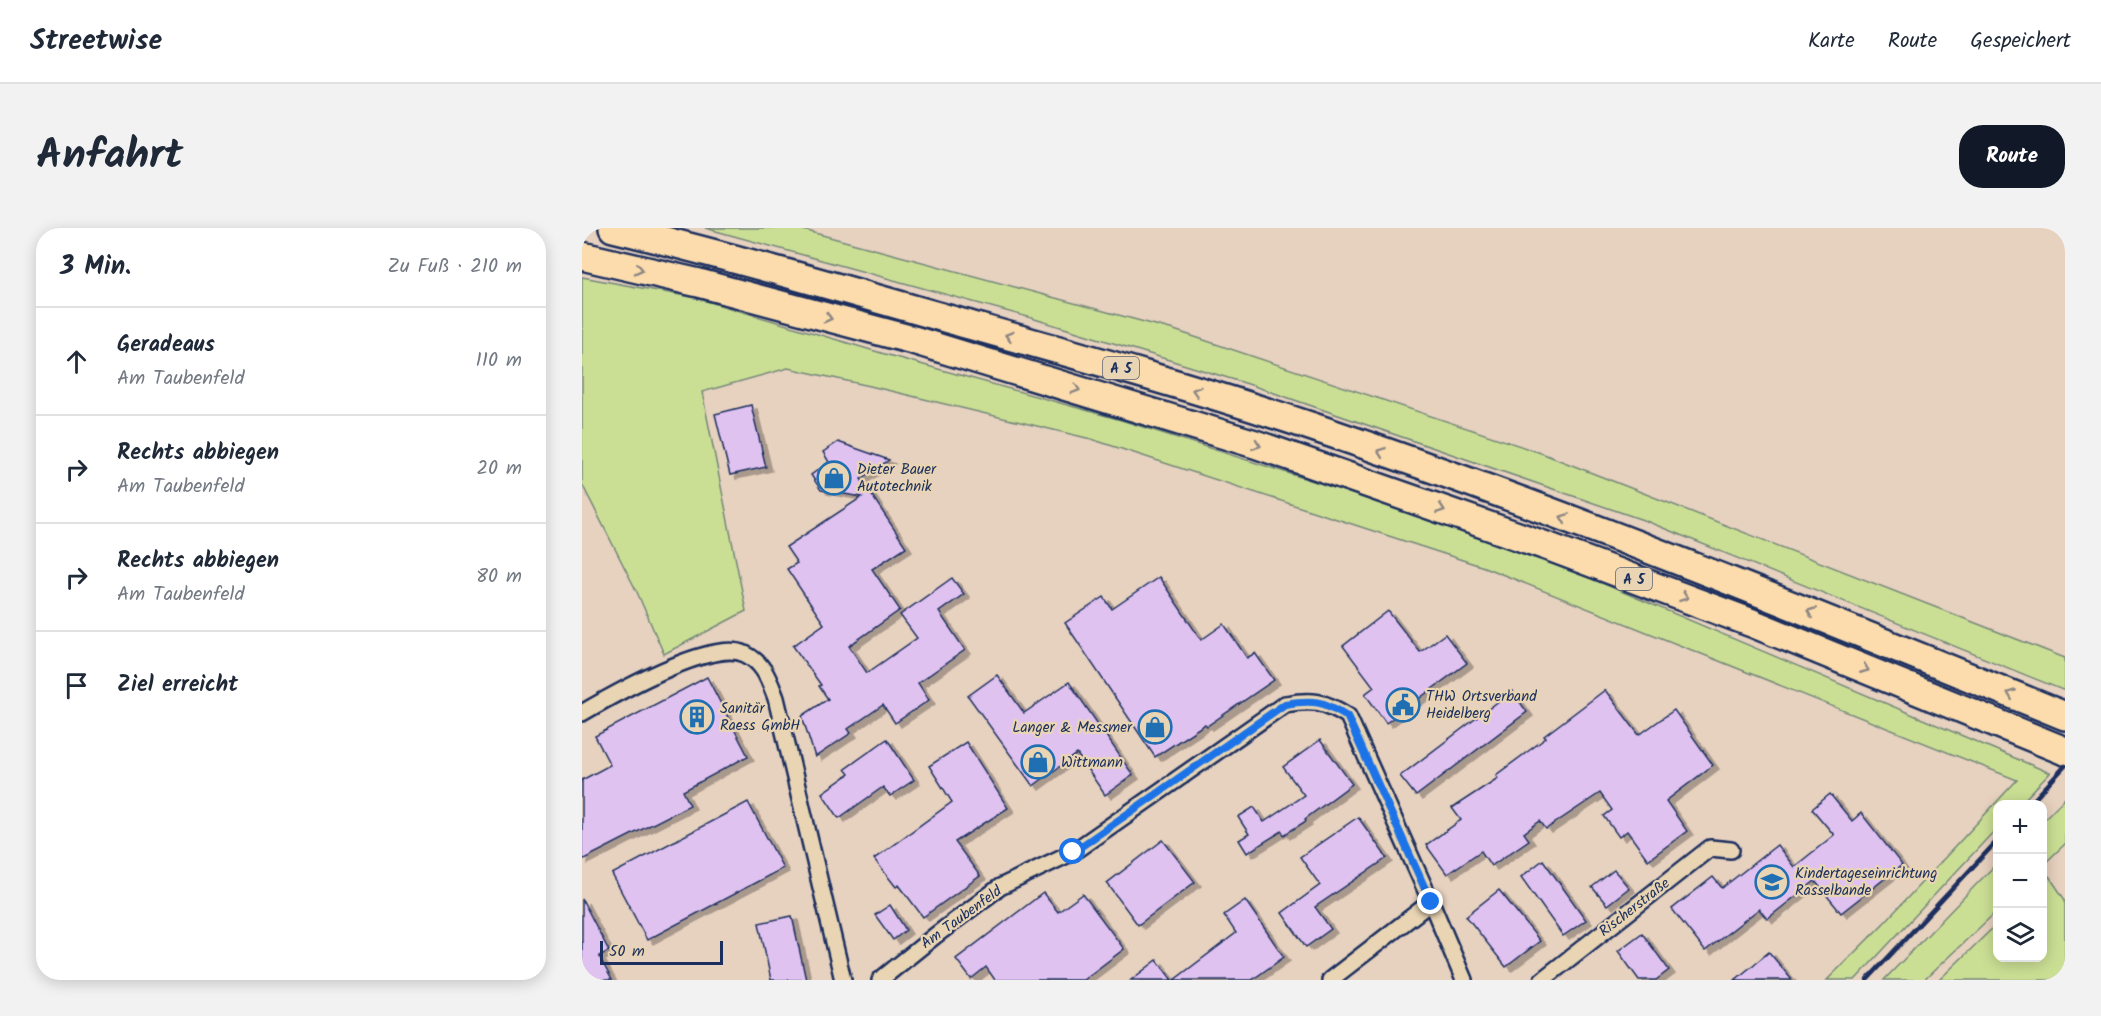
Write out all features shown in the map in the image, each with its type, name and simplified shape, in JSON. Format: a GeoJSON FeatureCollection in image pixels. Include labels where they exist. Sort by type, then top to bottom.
{"type":"FeatureCollection","features":[{"type":"Feature","properties":{"kind":"highway","name":"A 5"},"geometry":{"type":"LineString","coordinates":[[613,228],[699,249],[1108,364],[1308,426],[1522,502],[1762,592],[2065,716]]}},
{"type":"Feature","properties":{"kind":"highway","name":"A 5"},"geometry":{"type":"LineString","coordinates":[[582,256],[699,283],[913,340],[1255,444],[1552,548],[1752,623],[2062,750]]}},
{"type":"Feature","properties":{"kind":"street"},"geometry":{"type":"LineString","coordinates":[[582,713],[635,684],[690,659],[716,652],[744,653],[765,669],[776,698],[843,980]]}},
{"type":"Feature","properties":{"kind":"street","name":"Am Taubenfeld"},"geometry":{"type":"LineString","coordinates":[[880,980],[1000,887],[1073,852],[1285,704],[1305,701],[1329,705],[1347,716],[1431,902]]}},
{"type":"Feature","properties":{"kind":"street","name":"Rischerstraße"},"geometry":{"type":"LineString","coordinates":[[1542,980],[1710,848],[1731,850]]}},
{"type":"Feature","properties":{"kind":"street"},"geometry":{"type":"LineString","coordinates":[[1330,980],[1431,902],[1464,980]]}},
{"type":"Feature","properties":{"kind":"green space"},"geometry":{"type":"Polygon","coordinates":[[[705,228],[796,228],[1174,330],[1541,453],[2065,658],[2065,691],[1646,521],[1248,384],[1028,317],[705,228]]]}},
{"type":"Feature","properties":{"kind":"green space"},"geometry":{"type":"Polygon","coordinates":[[[582,277],[696,298],[888,355],[1121,420],[1357,495],[1578,573],[2050,773],[2024,800],[1998,800],[2017,780],[1484,567],[1091,439],[788,368],[702,392],[746,611],[664,654],[637,592],[582,484],[582,277]]]}},
{"type":"Feature","properties":{"kind":"green space"},"geometry":{"type":"Polygon","coordinates":[[[2065,798],[2065,844],[2047,861],[2047,854],[2047,816],[2065,798]]]}},
{"type":"Feature","properties":{"kind":"green space"},"geometry":{"type":"Polygon","coordinates":[[[1993,806],[1993,832],[1855,980],[1827,980],[1885,922],[1993,806]]]}},
{"type":"Feature","properties":{"kind":"green space"},"geometry":{"type":"Polygon","coordinates":[[[1993,867],[1993,915],[1924,980],[1884,980],[1993,867]]]}},
{"type":"Feature","properties":{"kind":"green space"},"geometry":{"type":"Polygon","coordinates":[[[2049,876],[2065,900],[2065,980],[1939,980],[1993,928],[1993,962],[2047,962],[2047,878],[2049,876]]]}},
{"type":"Feature","properties":{"kind":"building"},"geometry":{"type":"Polygon","coordinates":[[[751,405],[766,467],[730,475],[715,414],[751,405]]]}},
{"type":"Feature","properties":{"kind":"building"},"geometry":{"type":"Polygon","coordinates":[[[838,442],[889,460],[861,479],[906,547],[872,569],[900,610],[849,646],[867,673],[917,638],[900,615],[952,578],[964,594],[939,612],[965,650],[918,683],[929,700],[895,723],[883,705],[848,729],[851,733],[815,757],[802,716],[828,699],[819,686],[821,685],[793,646],[824,624],[787,569],[797,563],[786,547],[862,497],[821,490],[811,475],[829,462],[823,452],[838,442]]]}},
{"type":"Feature","properties":{"kind":"building"},"geometry":{"type":"Polygon","coordinates":[[[1159,577],[1201,640],[1224,624],[1247,658],[1255,653],[1274,680],[1207,726],[1205,724],[1155,757],[1065,623],[1104,597],[1112,609],[1159,577]]]}},
{"type":"Feature","properties":{"kind":"building"},"geometry":{"type":"Polygon","coordinates":[[[1388,611],[1420,652],[1445,634],[1467,663],[1386,723],[1365,694],[1374,687],[1343,646],[1388,611]]]}},
{"type":"Feature","properties":{"kind":"building"},"geometry":{"type":"Polygon","coordinates":[[[997,675],[1024,713],[1069,682],[1133,775],[1105,795],[1077,754],[1033,786],[968,696],[997,675]]]}},
{"type":"Feature","properties":{"kind":"building"},"geometry":{"type":"Polygon","coordinates":[[[707,677],[748,756],[683,791],[690,805],[582,860],[582,780],[610,765],[595,736],[707,677]]]}},
{"type":"Feature","properties":{"kind":"building"},"geometry":{"type":"Polygon","coordinates":[[[1605,690],[1639,735],[1674,710],[1713,765],[1666,801],[1687,831],[1648,860],[1627,831],[1619,837],[1604,816],[1612,810],[1600,793],[1546,829],[1540,821],[1524,833],[1529,840],[1491,866],[1481,851],[1447,874],[1426,845],[1461,820],[1452,808],[1498,778],[1496,775],[1605,690]]]}},
{"type":"Feature","properties":{"kind":"building"},"geometry":{"type":"Polygon","coordinates":[[[1512,691],[1527,712],[1416,796],[1400,776],[1512,691]]]}},
{"type":"Feature","properties":{"kind":"building"},"geometry":{"type":"Polygon","coordinates":[[[887,739],[914,780],[890,796],[883,787],[839,818],[822,793],[849,774],[845,769],[887,739]]]}},
{"type":"Feature","properties":{"kind":"building"},"geometry":{"type":"Polygon","coordinates":[[[1320,740],[1352,784],[1305,819],[1306,821],[1284,835],[1282,831],[1247,853],[1239,840],[1249,834],[1238,817],[1254,807],[1264,822],[1304,795],[1283,767],[1320,740]]]}},
{"type":"Feature","properties":{"kind":"building"},"geometry":{"type":"Polygon","coordinates":[[[966,742],[1008,808],[955,842],[980,876],[923,917],[899,885],[896,887],[874,859],[952,802],[929,766],[966,742]]]}},
{"type":"Feature","properties":{"kind":"building"},"geometry":{"type":"Polygon","coordinates":[[[1830,794],[1852,821],[1861,813],[1902,865],[1841,913],[1815,881],[1767,919],[1759,909],[1705,951],[1672,909],[1713,877],[1722,888],[1777,845],[1794,867],[1834,835],[1812,809],[1830,794]]]}},
{"type":"Feature","properties":{"kind":"building"},"geometry":{"type":"Polygon","coordinates":[[[748,802],[783,868],[647,940],[612,874],[748,802]]]}},
{"type":"Feature","properties":{"kind":"building"},"geometry":{"type":"Polygon","coordinates":[[[1358,817],[1387,858],[1315,907],[1331,929],[1306,947],[1282,913],[1320,885],[1300,857],[1358,817]]]}},
{"type":"Feature","properties":{"kind":"building"},"geometry":{"type":"Polygon","coordinates":[[[1163,840],[1195,882],[1138,925],[1107,883],[1163,840]]]}},
{"type":"Feature","properties":{"kind":"building"},"geometry":{"type":"Polygon","coordinates":[[[1543,860],[1586,920],[1563,936],[1521,877],[1543,860]]]}},
{"type":"Feature","properties":{"kind":"building"},"geometry":{"type":"Polygon","coordinates":[[[1614,870],[1629,888],[1607,905],[1592,887],[1614,870]]]}},
{"type":"Feature","properties":{"kind":"building"},"geometry":{"type":"Polygon","coordinates":[[[1499,890],[1540,941],[1506,967],[1466,916],[1499,890]]]}},
{"type":"Feature","properties":{"kind":"building"},"geometry":{"type":"Polygon","coordinates":[[[1043,893],[1058,912],[1083,894],[1124,949],[1083,980],[995,980],[986,967],[971,979],[956,959],[1043,893]]]}},
{"type":"Feature","properties":{"kind":"building"},"geometry":{"type":"Polygon","coordinates":[[[582,899],[609,951],[599,956],[612,980],[582,980],[582,899]]]}},
{"type":"Feature","properties":{"kind":"building"},"geometry":{"type":"Polygon","coordinates":[[[1245,900],[1284,957],[1252,980],[1174,980],[1236,933],[1224,915],[1245,900]]]}},
{"type":"Feature","properties":{"kind":"building"},"geometry":{"type":"Polygon","coordinates":[[[890,905],[906,930],[893,940],[875,915],[890,905]]]}},
{"type":"Feature","properties":{"kind":"building"},"geometry":{"type":"Polygon","coordinates":[[[792,916],[806,980],[771,980],[759,923],[792,916]]]}},
{"type":"Feature","properties":{"kind":"building"},"geometry":{"type":"Polygon","coordinates":[[[1642,933],[1669,970],[1656,980],[1639,980],[1618,951],[1642,933]]]}},
{"type":"Feature","properties":{"kind":"building"},"geometry":{"type":"Polygon","coordinates":[[[1769,952],[1792,980],[1735,980],[1769,952]]]}},
{"type":"Feature","properties":{"kind":"building"},"geometry":{"type":"Polygon","coordinates":[[[1157,960],[1172,980],[1131,980],[1157,960]]]}},
{"type":"Feature","properties":{"kind":"railway"},"geometry":{"type":"LineString","coordinates":[[2034,800],[2065,766]]}},
{"type":"Feature","properties":{"kind":"railway"},"geometry":{"type":"LineString","coordinates":[[1867,980],[1993,845]]}},
{"type":"Feature","properties":{"kind":"place","name":"Dieter Bauer Autotechnik"},"geometry":{"type":"Point","coordinates":[834,478]}},
{"type":"Feature","properties":{"kind":"place","name":"THW Ortsverband Heidelberg"},"geometry":{"type":"Point","coordinates":[1403,705]}},
{"type":"Feature","properties":{"kind":"place","name":"Sanitär Raess GmbH"},"geometry":{"type":"Point","coordinates":[697,717]}},
{"type":"Feature","properties":{"kind":"place","name":"Langer & Messmer"},"geometry":{"type":"Point","coordinates":[1155,727]}},
{"type":"Feature","properties":{"kind":"place","name":"Wittmann"},"geometry":{"type":"Point","coordinates":[1038,762]}},
{"type":"Feature","properties":{"kind":"place","name":"Kindertageseinrichtung Rasselbande"},"geometry":{"type":"Point","coordinates":[1772,882]}},
{"type":"Feature","properties":{"kind":"route"},"geometry":{"type":"LineString","coordinates":[[1073,852],[1285,704],[1305,701],[1329,705],[1347,716],[1431,902]]}}]}
